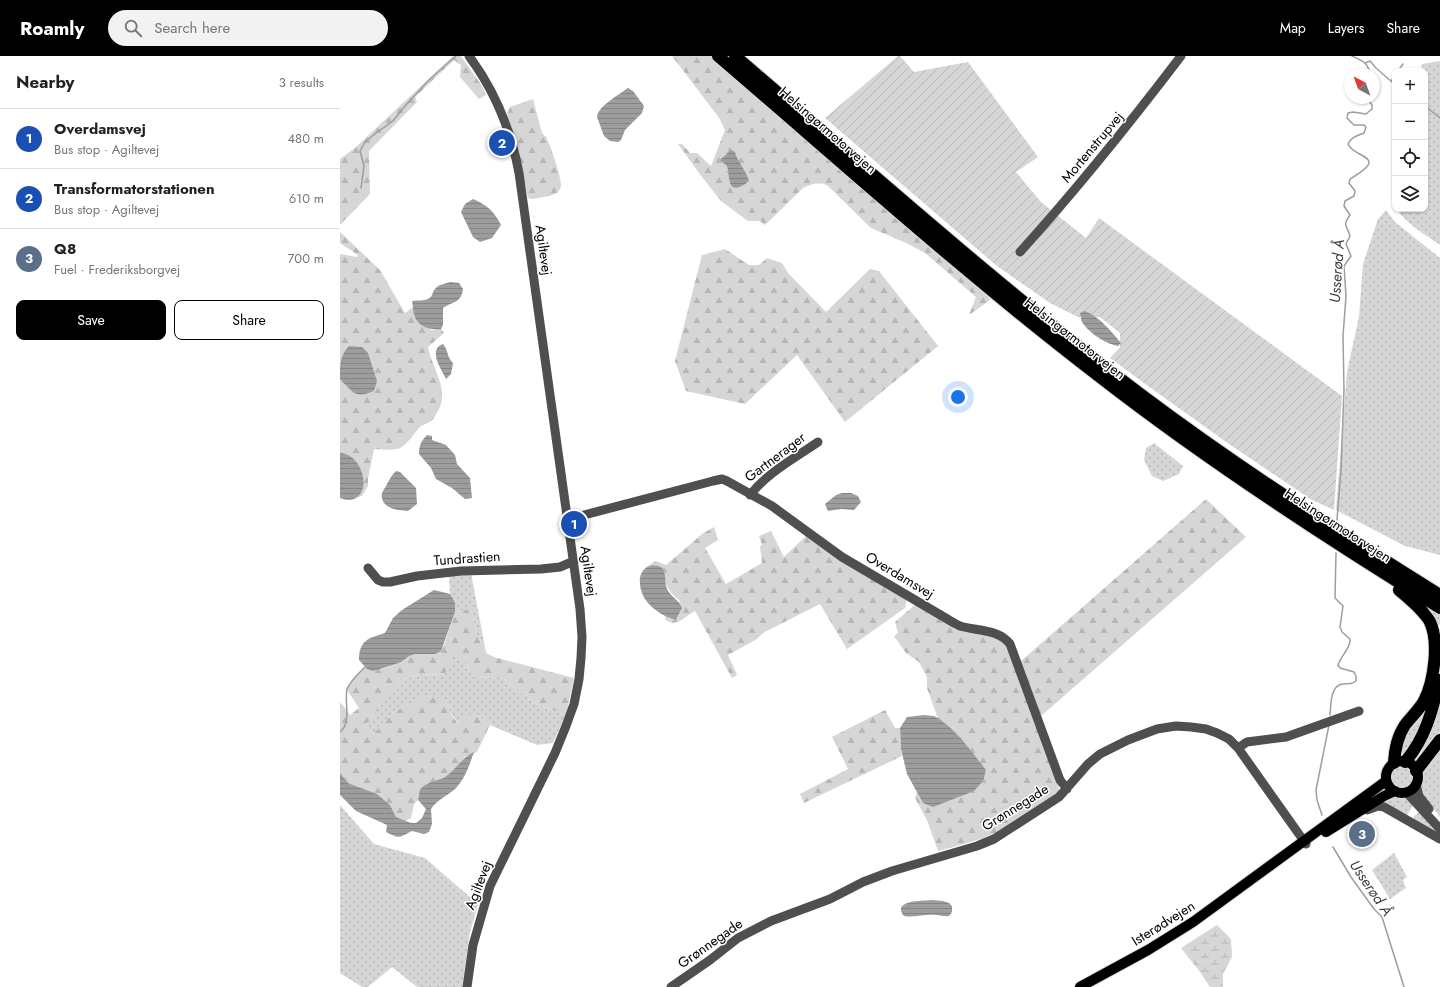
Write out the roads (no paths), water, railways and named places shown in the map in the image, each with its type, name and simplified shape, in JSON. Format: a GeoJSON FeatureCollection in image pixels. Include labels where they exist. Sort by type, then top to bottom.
{"type":"FeatureCollection","features":[{"type":"Feature","properties":{"kind":"highway","name":"Helsingørmotorvejen"},"geometry":{"type":"LineString","coordinates":[[718,56],[1030,322],[1099,377],[1300,520],[1440,608]]}},
{"type":"Feature","properties":{"kind":"highway","name":"Helsingørmotorvejen"},"geometry":{"type":"LineString","coordinates":[[736,56],[929,222],[1045,319],[1145,397],[1246,470],[1301,507],[1440,595]]}},
{"type":"Feature","properties":{"kind":"highway"},"geometry":{"type":"LineString","coordinates":[[1300,520],[1329,544],[1383,579],[1406,596],[1416,604],[1430,623],[1435,645],[1432,673],[1428,691],[1421,707],[1400,734],[1395,750],[1400,762],[1415,749],[1428,723],[1435,699],[1440,673]]}},
{"type":"Feature","properties":{"kind":"highway"},"geometry":{"type":"LineString","coordinates":[[1416,771],[1440,740]]}},
{"type":"Feature","properties":{"kind":"main road"},"geometry":{"type":"LineString","coordinates":[[1400,762],[1414,766],[1416,771],[1416,784],[1406,792],[1400,793],[1395,791],[1386,781],[1387,771],[1400,762]]}},
{"type":"Feature","properties":{"kind":"main road","name":"Isterødvejen"},"geometry":{"type":"LineString","coordinates":[[1080,987],[1148,950],[1193,922],[1305,842],[1386,781]]}},
{"type":"Feature","properties":{"kind":"main road","name":"Isterødvejen"},"geometry":{"type":"LineString","coordinates":[[1305,842],[1395,791]]}},
{"type":"Feature","properties":{"kind":"street","name":"Agiltevej"},"geometry":{"type":"LineString","coordinates":[[467,987],[473,945],[490,886],[555,753],[574,704],[579,679],[582,637],[569,519],[516,154],[500,109],[485,79],[469,56]]}},
{"type":"Feature","properties":{"kind":"street","name":"Mortenstrupvej"},"geometry":{"type":"LineString","coordinates":[[1020,252],[1054,215],[1136,116],[1181,56]]}},
{"type":"Feature","properties":{"kind":"street","name":"Gartnerager"},"geometry":{"type":"LineString","coordinates":[[750,495],[756,487],[770,475],[818,442]]}},
{"type":"Feature","properties":{"kind":"street","name":"Overdamsvej"},"geometry":{"type":"LineString","coordinates":[[569,519],[713,480],[722,479],[727,481],[772,506],[842,557],[949,620],[960,626],[994,633],[1007,640],[1010,644],[1060,780],[1067,789]]}},
{"type":"Feature","properties":{"kind":"street","name":"Tundrastien"},"geometry":{"type":"LineString","coordinates":[[368,568],[378,580],[390,582],[417,576],[461,571],[548,568],[574,561]]}},
{"type":"Feature","properties":{"kind":"street"},"geometry":{"type":"LineString","coordinates":[[1238,748],[1247,742],[1286,737],[1359,711]]}},
{"type":"Feature","properties":{"kind":"street","name":"Grønnegade"},"geometry":{"type":"LineString","coordinates":[[671,987],[710,960],[738,938],[760,926],[830,899],[863,882],[892,871],[977,846],[994,839],[1060,797],[1088,764],[1100,754],[1128,740],[1157,729],[1176,726],[1206,729],[1229,739],[1238,748],[1305,842]]}},
{"type":"Feature","properties":{"kind":"street"},"geometry":{"type":"LineString","coordinates":[[1416,784],[1419,796],[1440,822]]}},
{"type":"Feature","properties":{"kind":"street"},"geometry":{"type":"LineString","coordinates":[[1406,792],[1440,829]]}},
{"type":"Feature","properties":{"kind":"street"},"geometry":{"type":"LineString","coordinates":[[1344,821],[1371,807],[1384,807],[1440,839]]}},
{"type":"Feature","properties":{"kind":"waterway"},"geometry":{"type":"LineString","coordinates":[[361,188],[364,166],[360,151],[365,142],[393,121],[430,79],[456,56]]}},
{"type":"Feature","properties":{"kind":"waterway","name":"Usserød Å"},"geometry":{"type":"LineString","coordinates":[[1352,56],[1362,61],[1368,68]]}},
{"type":"Feature","properties":{"kind":"waterway"},"geometry":{"type":"LineString","coordinates":[[1365,63],[1370,61],[1392,82]]}},
{"type":"Feature","properties":{"kind":"waterway"},"geometry":{"type":"LineString","coordinates":[[1400,68],[1403,64]]}},
{"type":"Feature","properties":{"kind":"waterway","name":"Usserød Å"},"geometry":{"type":"LineString","coordinates":[[1337,520],[1341,470],[1344,390],[1343,336],[1346,296],[1344,266],[1351,256],[1346,244],[1350,236],[1346,226],[1346,221],[1350,215],[1344,206],[1345,201],[1354,196],[1355,191],[1349,183],[1350,179],[1368,166],[1369,161],[1367,158],[1351,149],[1348,144],[1353,138],[1364,133],[1366,127],[1364,125],[1354,125],[1347,118],[1348,113],[1353,112],[1366,114],[1372,109],[1371,104]]}},
{"type":"Feature","properties":{"kind":"waterway"},"geometry":{"type":"LineString","coordinates":[[1428,108],[1440,118]]}},
{"type":"Feature","properties":{"kind":"waterway","name":"Usserød Å"},"geometry":{"type":"LineString","coordinates":[[1330,715],[1332,696],[1336,688],[1339,685],[1356,681],[1354,672],[1340,668],[1338,665],[1349,645],[1350,639],[1342,632],[1340,627],[1343,606],[1335,598],[1336,553]]}},
{"type":"Feature","properties":{"kind":"waterway"},"geometry":{"type":"LineString","coordinates":[[340,732],[344,728],[347,718],[347,689],[365,667]]}},
{"type":"Feature","properties":{"kind":"waterway","name":"Usserød Å"},"geometry":{"type":"LineString","coordinates":[[1322,815],[1317,800],[1316,790],[1329,725]]}},
{"type":"Feature","properties":{"kind":"waterway","name":"Usserød Å"},"geometry":{"type":"LineString","coordinates":[[1333,847],[1351,877],[1374,909],[1382,917],[1404,987]]}},
{"type":"Feature","properties":{"kind":"place","name":"Transformatorstationen"},"geometry":{"type":"Point","coordinates":[502,143]}},
{"type":"Feature","properties":{"kind":"place","name":"Overdamsvej"},"geometry":{"type":"Point","coordinates":[574,524]}},
{"type":"Feature","properties":{"kind":"place","name":"Q8"},"geometry":{"type":"Point","coordinates":[1362,834]}}]}
